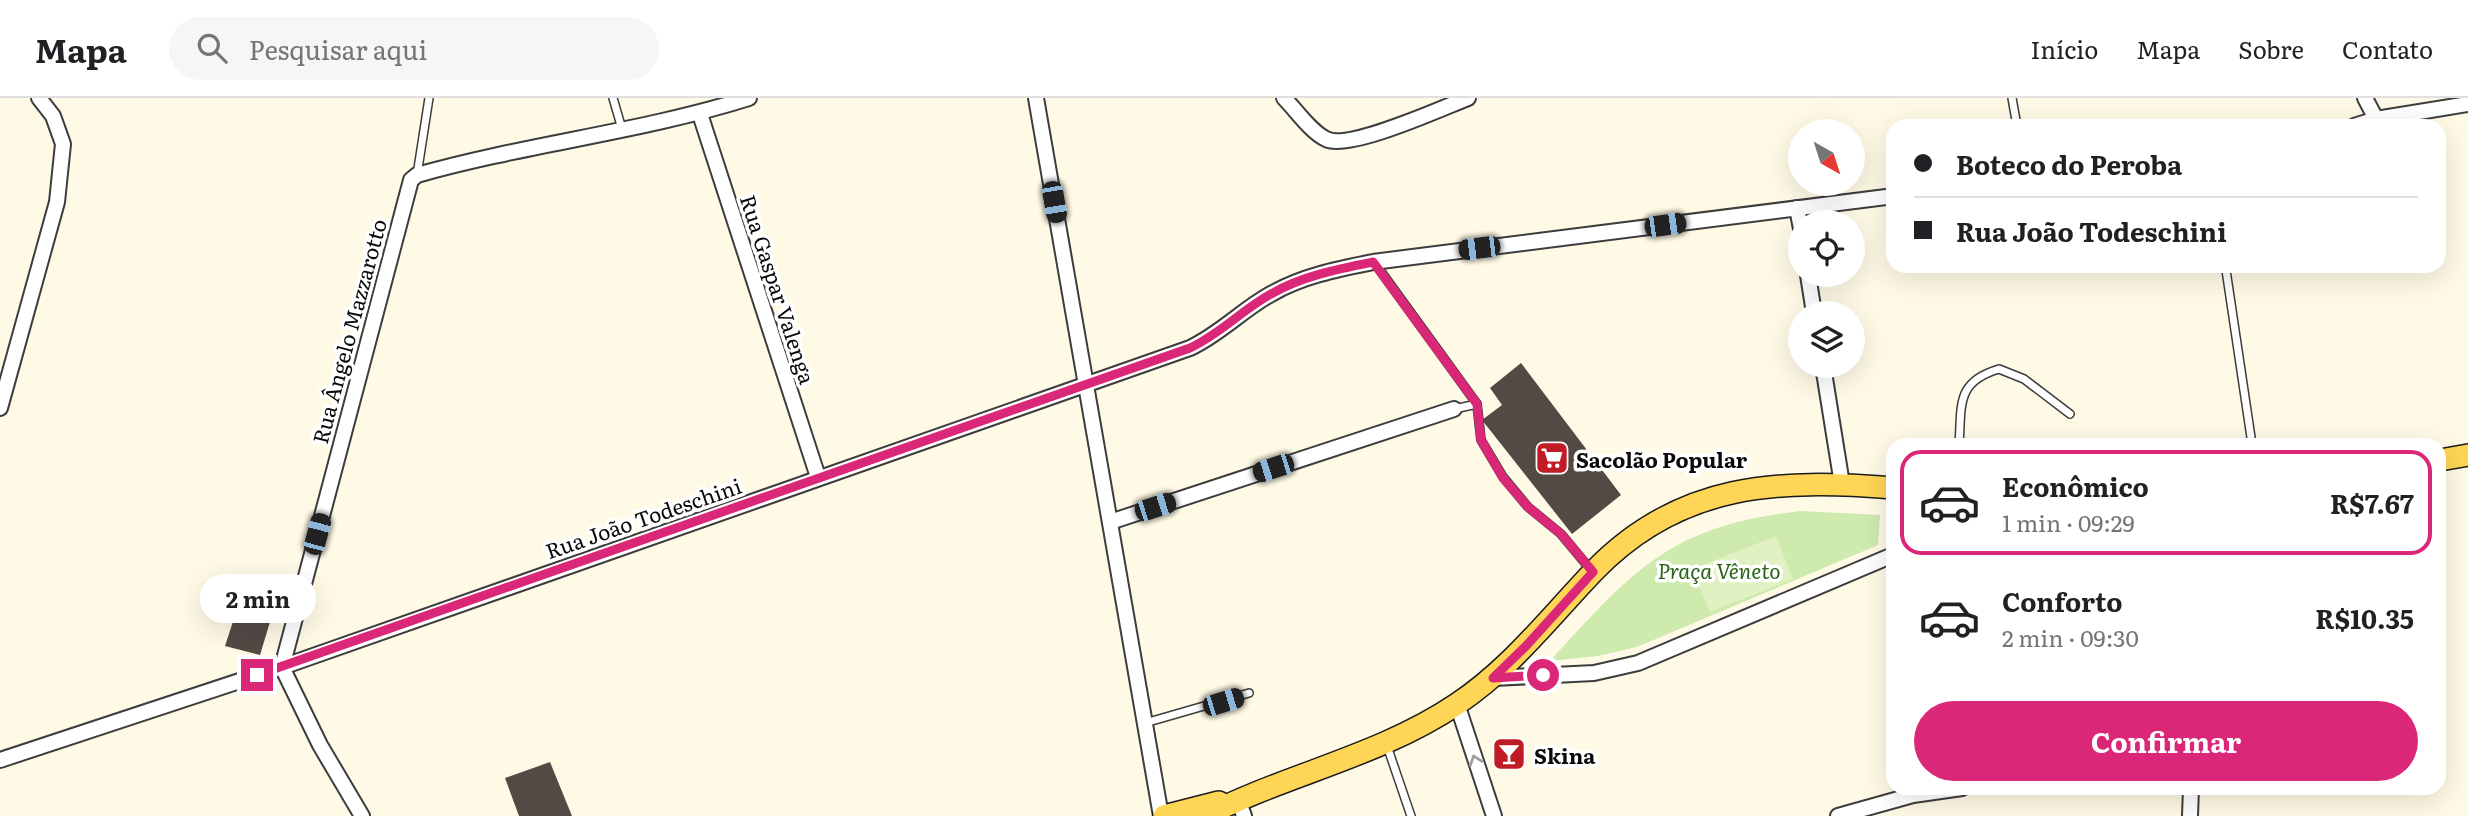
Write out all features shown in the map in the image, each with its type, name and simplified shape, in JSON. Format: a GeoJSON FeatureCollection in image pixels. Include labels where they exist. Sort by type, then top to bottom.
{"type":"FeatureCollection","features":[{"type":"Feature","properties":{"kind":"main road"},"geometry":{"type":"LineString","coordinates":[[2446,459],[2468,455]]}},
{"type":"Feature","properties":{"kind":"main road"},"geometry":{"type":"LineString","coordinates":[[1205,816],[1241,807],[1386,743],[1457,704],[1493,678],[1526,646],[1593,572],[1650,524],[1689,505],[1762,486],[1842,484],[1886,487]]}},
{"type":"Feature","properties":{"kind":"main road"},"geometry":{"type":"LineString","coordinates":[[1162,816],[1241,807]]}},
{"type":"Feature","properties":{"kind":"street"},"geometry":{"type":"LineString","coordinates":[[0,408],[57,202],[63,144],[53,116],[39,98]]}},
{"type":"Feature","properties":{"kind":"street"},"geometry":{"type":"LineString","coordinates":[[417,175],[490,155],[700,114],[749,98]]}},
{"type":"Feature","properties":{"kind":"street"},"geometry":{"type":"LineString","coordinates":[[1036,98],[1162,816]]}},
{"type":"Feature","properties":{"kind":"street"},"geometry":{"type":"LineString","coordinates":[[1284,98],[1317,133],[1335,143],[1362,138],[1468,98]]}},
{"type":"Feature","properties":{"kind":"street"},"geometry":{"type":"LineString","coordinates":[[2365,98],[2376,119],[2468,104]]}},
{"type":"Feature","properties":{"kind":"street","name":"Rua Gaspar Valenga"},"geometry":{"type":"LineString","coordinates":[[700,114],[818,477]]}},
{"type":"Feature","properties":{"kind":"street","name":"Rua Ângelo Mazzarotto"},"geometry":{"type":"LineString","coordinates":[[282,667],[407,188],[417,175]]}},
{"type":"Feature","properties":{"kind":"street","name":"Rua João Todeschini"},"geometry":{"type":"LineString","coordinates":[[0,760],[282,667],[1203,342],[1252,306],[1287,285],[1373,262],[1886,197]]}},
{"type":"Feature","properties":{"kind":"street"},"geometry":{"type":"LineString","coordinates":[[1825,378],[1842,484]]}},
{"type":"Feature","properties":{"kind":"street"},"geometry":{"type":"LineString","coordinates":[[1110,522],[1454,409]]}},
{"type":"Feature","properties":{"kind":"street"},"geometry":{"type":"LineString","coordinates":[[1493,678],[1594,673],[1638,663],[1886,558]]}},
{"type":"Feature","properties":{"kind":"street"},"geometry":{"type":"LineString","coordinates":[[282,667],[320,745],[362,816]]}},
{"type":"Feature","properties":{"kind":"street"},"geometry":{"type":"LineString","coordinates":[[1457,704],[1494,816]]}},
{"type":"Feature","properties":{"kind":"street"},"geometry":{"type":"LineString","coordinates":[[1847,815],[1919,795]]}},
{"type":"Feature","properties":{"kind":"street"},"geometry":{"type":"LineString","coordinates":[[2190,816],[2191,795]]}},
{"type":"Feature","properties":{"kind":"lane"},"geometry":{"type":"LineString","coordinates":[[417,175],[429,98]]}},
{"type":"Feature","properties":{"kind":"lane"},"geometry":{"type":"LineString","coordinates":[[613,98],[622,129]]}},
{"type":"Feature","properties":{"kind":"lane"},"geometry":{"type":"LineString","coordinates":[[2012,98],[2016,119]]}},
{"type":"Feature","properties":{"kind":"lane"},"geometry":{"type":"LineString","coordinates":[[1373,262],[1477,404],[1481,440],[1503,478],[1528,507],[1561,534],[1593,572]]}},
{"type":"Feature","properties":{"kind":"lane"},"geometry":{"type":"LineString","coordinates":[[2226,273],[2251,438]]}},
{"type":"Feature","properties":{"kind":"lane"},"geometry":{"type":"LineString","coordinates":[[1959,438],[1962,395],[1969,383],[1999,369],[2024,379],[2070,414]]}},
{"type":"Feature","properties":{"kind":"lane"},"geometry":{"type":"LineString","coordinates":[[1454,409],[1477,404]]}},
{"type":"Feature","properties":{"kind":"lane"},"geometry":{"type":"LineString","coordinates":[[1145,723],[1249,694]]}},
{"type":"Feature","properties":{"kind":"lane"},"geometry":{"type":"LineString","coordinates":[[1386,743],[1411,816]]}},
{"type":"Feature","properties":{"kind":"green space","name":"Praça Vêneto"},"geometry":{"type":"Polygon","coordinates":[[[1801,511],[1880,515],[1878,545],[1637,647],[1598,656],[1550,661],[1606,601],[1658,557],[1687,540],[1719,527],[1801,511]]]}},
{"type":"Feature","properties":{"kind":"green space"},"geometry":{"type":"Polygon","coordinates":[[[1776,536],[1793,579],[1710,612],[1693,569],[1776,536]]]}},
{"type":"Feature","properties":{"kind":"building","name":"Sacolão Popular"},"geometry":{"type":"Polygon","coordinates":[[[1521,363],[1621,495],[1572,534],[1482,420],[1502,405],[1490,388],[1521,363]]]}},
{"type":"Feature","properties":{"kind":"building"},"geometry":{"type":"Polygon","coordinates":[[[239,603],[273,612],[260,655],[225,646],[239,603]]]}},
{"type":"Feature","properties":{"kind":"building"},"geometry":{"type":"Polygon","coordinates":[[[550,762],[572,816],[519,816],[505,778],[550,762]]]}},
{"type":"Feature","properties":{"kind":"place","name":"Sacolão Popular"},"geometry":{"type":"Point","coordinates":[1552,458]}},
{"type":"Feature","properties":{"kind":"place","name":"Skina"},"geometry":{"type":"Point","coordinates":[1509,754]}},
{"type":"Feature","properties":{"kind":"route"},"geometry":{"type":"LineString","coordinates":[[257,675],[1190,348],[1216,334],[1252,306],[1287,285],[1373,262],[1477,404],[1481,440],[1503,478],[1528,507],[1561,534],[1593,572],[1493,678],[1543,675]]}}]}
